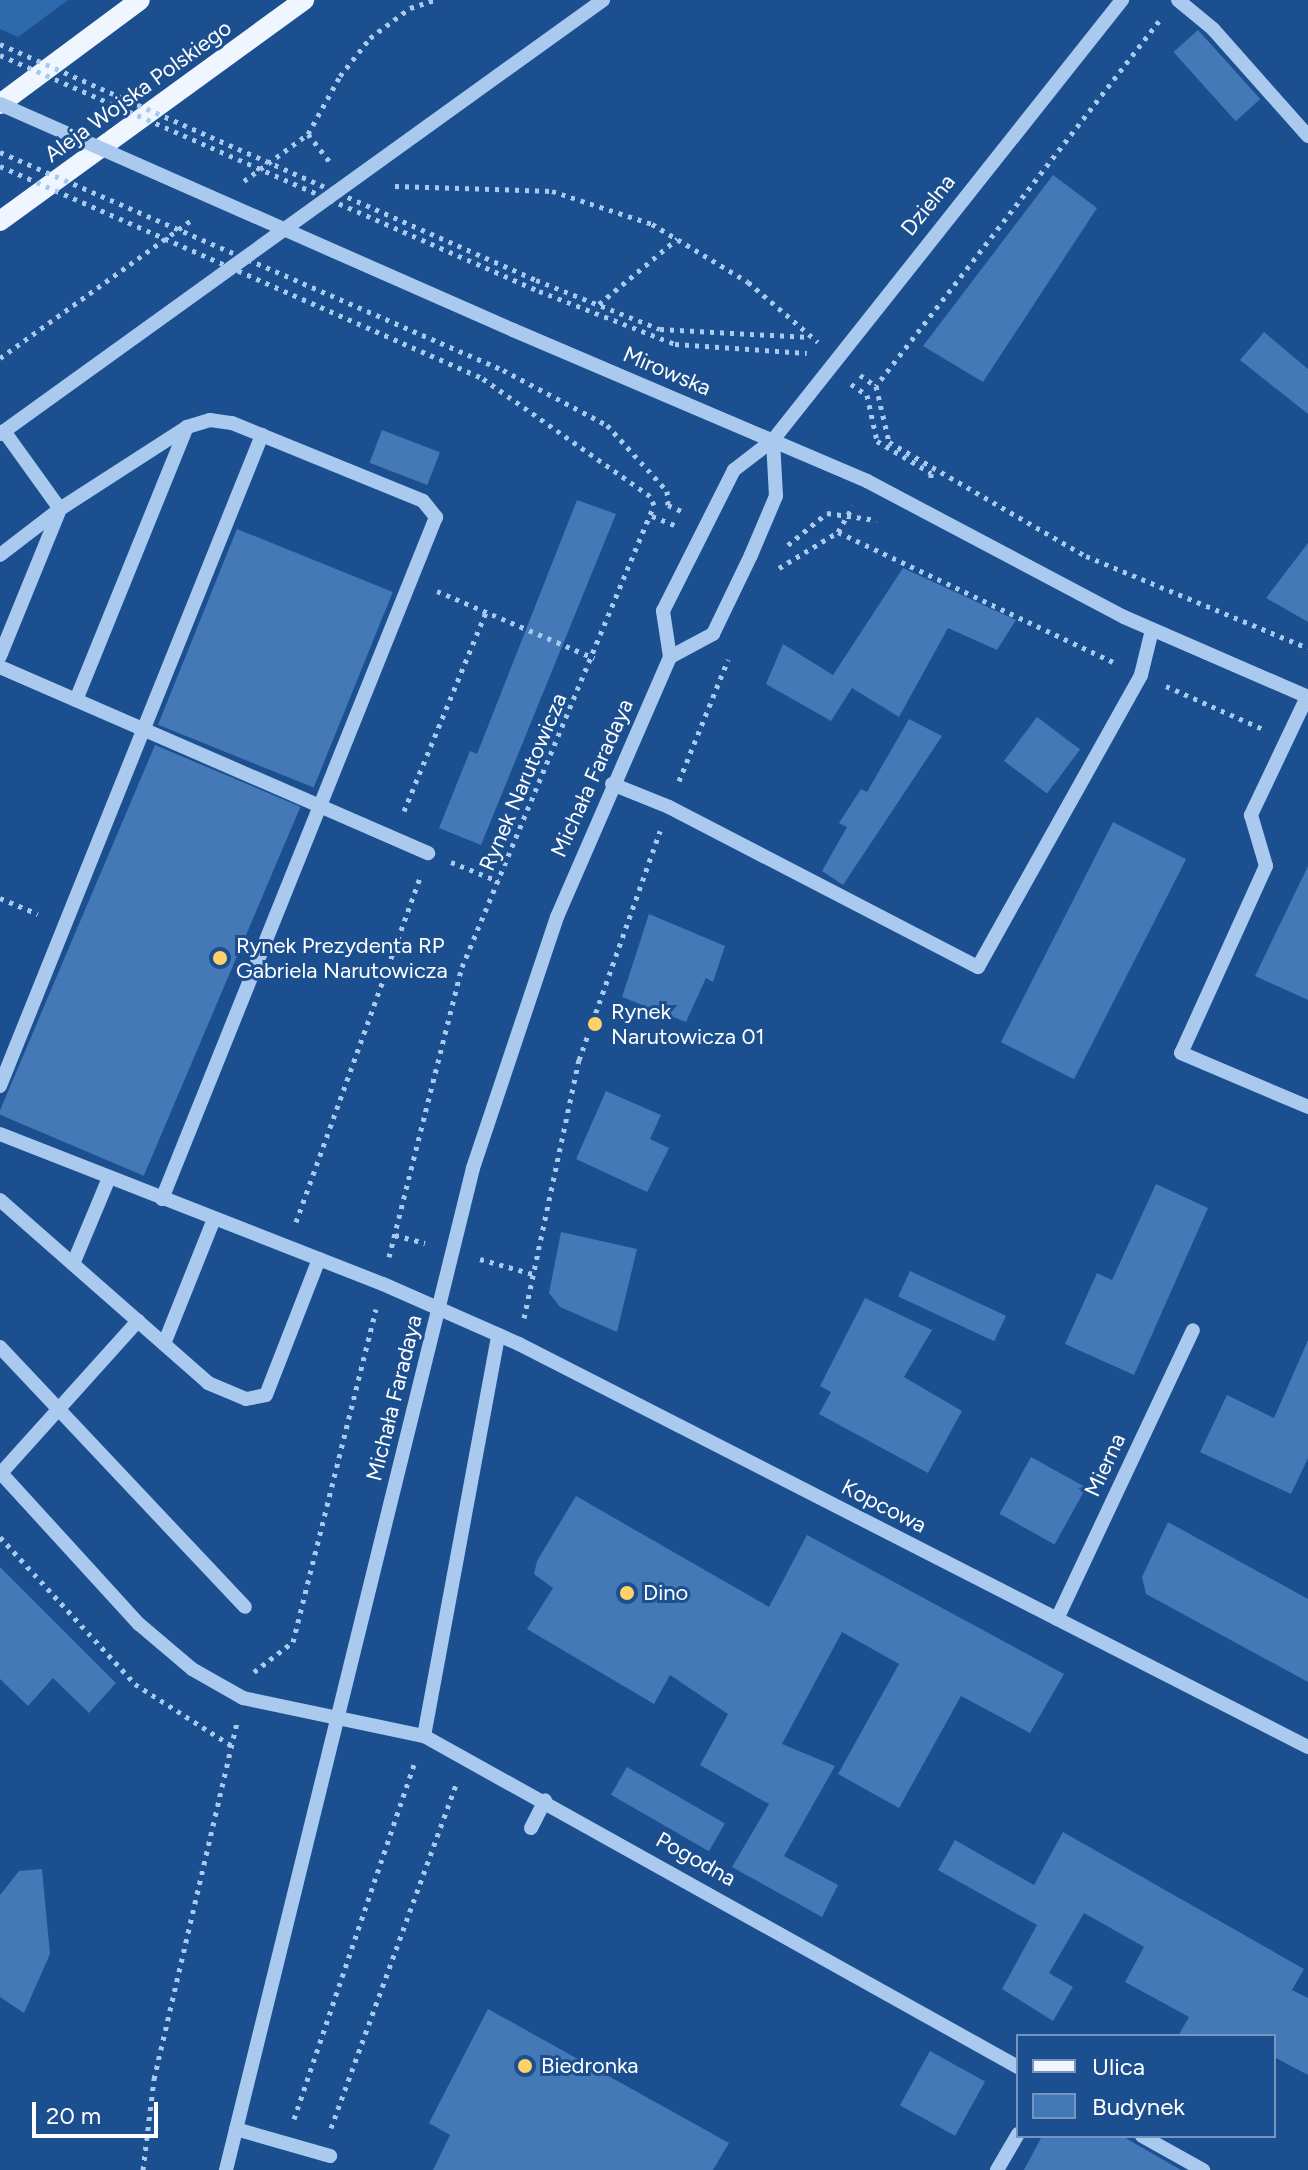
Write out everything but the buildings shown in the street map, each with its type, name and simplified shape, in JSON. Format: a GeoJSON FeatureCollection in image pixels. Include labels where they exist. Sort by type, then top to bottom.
{"type":"FeatureCollection","features":[{"type":"Feature","properties":{"kind":"main road"},"geometry":{"type":"LineString","coordinates":[[0,104],[140,0]]}},
{"type":"Feature","properties":{"kind":"main road","name":"Aleja Wojska Polskiego"},"geometry":{"type":"LineString","coordinates":[[0,221],[304,0]]}},
{"type":"Feature","properties":{"kind":"street"},"geometry":{"type":"LineString","coordinates":[[60,509],[2,432],[603,0]]}},
{"type":"Feature","properties":{"kind":"street","name":"Dzielna"},"geometry":{"type":"LineString","coordinates":[[773,440],[826,367],[1122,0]]}},
{"type":"Feature","properties":{"kind":"street"},"geometry":{"type":"LineString","coordinates":[[1178,0],[1213,29],[1308,136]]}},
{"type":"Feature","properties":{"kind":"street","name":"Mirowska"},"geometry":{"type":"LineString","coordinates":[[0,104],[513,330],[773,440],[931,514],[1152,630],[1308,697]]}},
{"type":"Feature","properties":{"kind":"street"},"geometry":{"type":"LineString","coordinates":[[0,555],[60,509],[187,427],[210,420],[262,435],[432,508],[437,525],[162,1199]]}},
{"type":"Feature","properties":{"kind":"street"},"geometry":{"type":"LineString","coordinates":[[76,700],[187,427]]}},
{"type":"Feature","properties":{"kind":"street"},"geometry":{"type":"LineString","coordinates":[[0,1086],[262,435]]}},
{"type":"Feature","properties":{"kind":"street"},"geometry":{"type":"LineString","coordinates":[[773,440],[776,496],[751,555],[713,634],[670,657],[663,611],[705,520],[734,470],[773,440]]}},
{"type":"Feature","properties":{"kind":"street"},"geometry":{"type":"LineString","coordinates":[[0,656],[60,509]]}},
{"type":"Feature","properties":{"kind":"street"},"geometry":{"type":"LineString","coordinates":[[612,784],[669,807],[978,967],[1141,675],[1152,630]]}},
{"type":"Feature","properties":{"kind":"street","name":"Michała Faradaya"},"geometry":{"type":"LineString","coordinates":[[226,2170],[439,1308],[509,1046],[612,784],[670,657]]}},
{"type":"Feature","properties":{"kind":"street"},"geometry":{"type":"LineString","coordinates":[[0,667],[428,853]]}},
{"type":"Feature","properties":{"kind":"street"},"geometry":{"type":"LineString","coordinates":[[1308,697],[1251,815],[1266,866],[1181,1053],[1308,1107]]}},
{"type":"Feature","properties":{"kind":"street","name":"Kopcowa"},"geometry":{"type":"LineString","coordinates":[[0,1134],[383,1284],[498,1335],[1308,1747]]}},
{"type":"Feature","properties":{"kind":"street"},"geometry":{"type":"LineString","coordinates":[[73,1264],[109,1178]]}},
{"type":"Feature","properties":{"kind":"street"},"geometry":{"type":"LineString","coordinates":[[0,1200],[208,1383],[256,1400],[266,1395],[319,1259]]}},
{"type":"Feature","properties":{"kind":"street"},"geometry":{"type":"LineString","coordinates":[[164,1344],[214,1219]]}},
{"type":"Feature","properties":{"kind":"street"},"geometry":{"type":"LineString","coordinates":[[138,1321],[1,1472],[139,1624],[192,1669],[243,1698],[340,1718]]}},
{"type":"Feature","properties":{"kind":"street","name":"Mierna"},"geometry":{"type":"LineString","coordinates":[[1057,1619],[1193,1330]]}},
{"type":"Feature","properties":{"kind":"street"},"geometry":{"type":"LineString","coordinates":[[424,1736],[498,1335]]}},
{"type":"Feature","properties":{"kind":"street"},"geometry":{"type":"LineString","coordinates":[[0,1347],[245,1607]]}},
{"type":"Feature","properties":{"kind":"street","name":"Pogodna"},"geometry":{"type":"LineString","coordinates":[[340,1718],[424,1736],[545,1800],[1016,2066]]}},
{"type":"Feature","properties":{"kind":"street"},"geometry":{"type":"LineString","coordinates":[[531,1828],[545,1800]]}},
{"type":"Feature","properties":{"kind":"street"},"geometry":{"type":"LineString","coordinates":[[236,2129],[330,2156]]}},
{"type":"Feature","properties":{"kind":"street"},"geometry":{"type":"LineString","coordinates":[[997,2170],[1016,2137]]}},
{"type":"Feature","properties":{"kind":"street"},"geometry":{"type":"LineString","coordinates":[[1146,2138],[1203,2170]]}},
{"type":"Feature","properties":{"kind":"path"},"geometry":{"type":"LineString","coordinates":[[233,189],[308,134],[340,76],[370,38],[410,8],[435,0]]}},
{"type":"Feature","properties":{"kind":"path"},"geometry":{"type":"LineString","coordinates":[[1166,12],[876,386],[889,442],[1086,556],[1308,648]]}},
{"type":"Feature","properties":{"kind":"path"},"geometry":{"type":"LineString","coordinates":[[0,44],[536,280],[660,329],[811,337],[748,282],[652,224],[552,191],[348,184],[308,134]]}},
{"type":"Feature","properties":{"kind":"path"},"geometry":{"type":"LineString","coordinates":[[0,55],[539,291],[675,344],[729,351],[801,349],[867,395],[877,441],[931,473],[931,514]]}},
{"type":"Feature","properties":{"kind":"path"},"geometry":{"type":"LineString","coordinates":[[0,152],[503,370]]}},
{"type":"Feature","properties":{"kind":"path","name":"Rynek Narutowicza"},"geometry":{"type":"LineString","coordinates":[[0,166],[482,378],[650,496],[652,516],[462,967],[293,1642],[277,1659],[256,1666],[243,1698],[154,2079],[143,2170]]}},
{"type":"Feature","properties":{"kind":"path"},"geometry":{"type":"LineString","coordinates":[[0,358],[196,216]]}},
{"type":"Feature","properties":{"kind":"path"},"geometry":{"type":"LineString","coordinates":[[598,304],[677,239]]}},
{"type":"Feature","properties":{"kind":"path"},"geometry":{"type":"LineString","coordinates":[[774,576],[781,565],[838,532],[1287,740]]}},
{"type":"Feature","properties":{"kind":"path"},"geometry":{"type":"LineString","coordinates":[[414,581],[594,658]]}},
{"type":"Feature","properties":{"kind":"path"},"geometry":{"type":"LineString","coordinates":[[393,838],[486,612]]}},
{"type":"Feature","properties":{"kind":"path"},"geometry":{"type":"LineString","coordinates":[[579,1060],[637,891],[732,652]]}},
{"type":"Feature","properties":{"kind":"path"},"geometry":{"type":"LineString","coordinates":[[287,1247],[428,853],[498,881]]}},
{"type":"Feature","properties":{"kind":"path"},"geometry":{"type":"LineString","coordinates":[[0,898],[65,925]]}},
{"type":"Feature","properties":{"kind":"path"},"geometry":{"type":"LineString","coordinates":[[0,1537],[135,1684],[232,1746]]}},
{"type":"Feature","properties":{"kind":"path"},"geometry":{"type":"LineString","coordinates":[[288,2144],[424,1736]]}},
{"type":"Feature","properties":{"kind":"shaded area"},"geometry":{"type":"Polygon","coordinates":[[[0,0],[68,0],[18,37],[0,29],[0,0]]]}},
{"type":"Feature","properties":{"kind":"place","name":"Rynek Prezydenta RP Gabriela Narutowicza"},"geometry":{"type":"Point","coordinates":[220,958]}},
{"type":"Feature","properties":{"kind":"place","name":"Rynek Narutowicza 01"},"geometry":{"type":"Point","coordinates":[595,1024]}},
{"type":"Feature","properties":{"kind":"place","name":"Dino"},"geometry":{"type":"Point","coordinates":[627,1593]}},
{"type":"Feature","properties":{"kind":"place","name":"Biedronka"},"geometry":{"type":"Point","coordinates":[525,2066]}}]}
